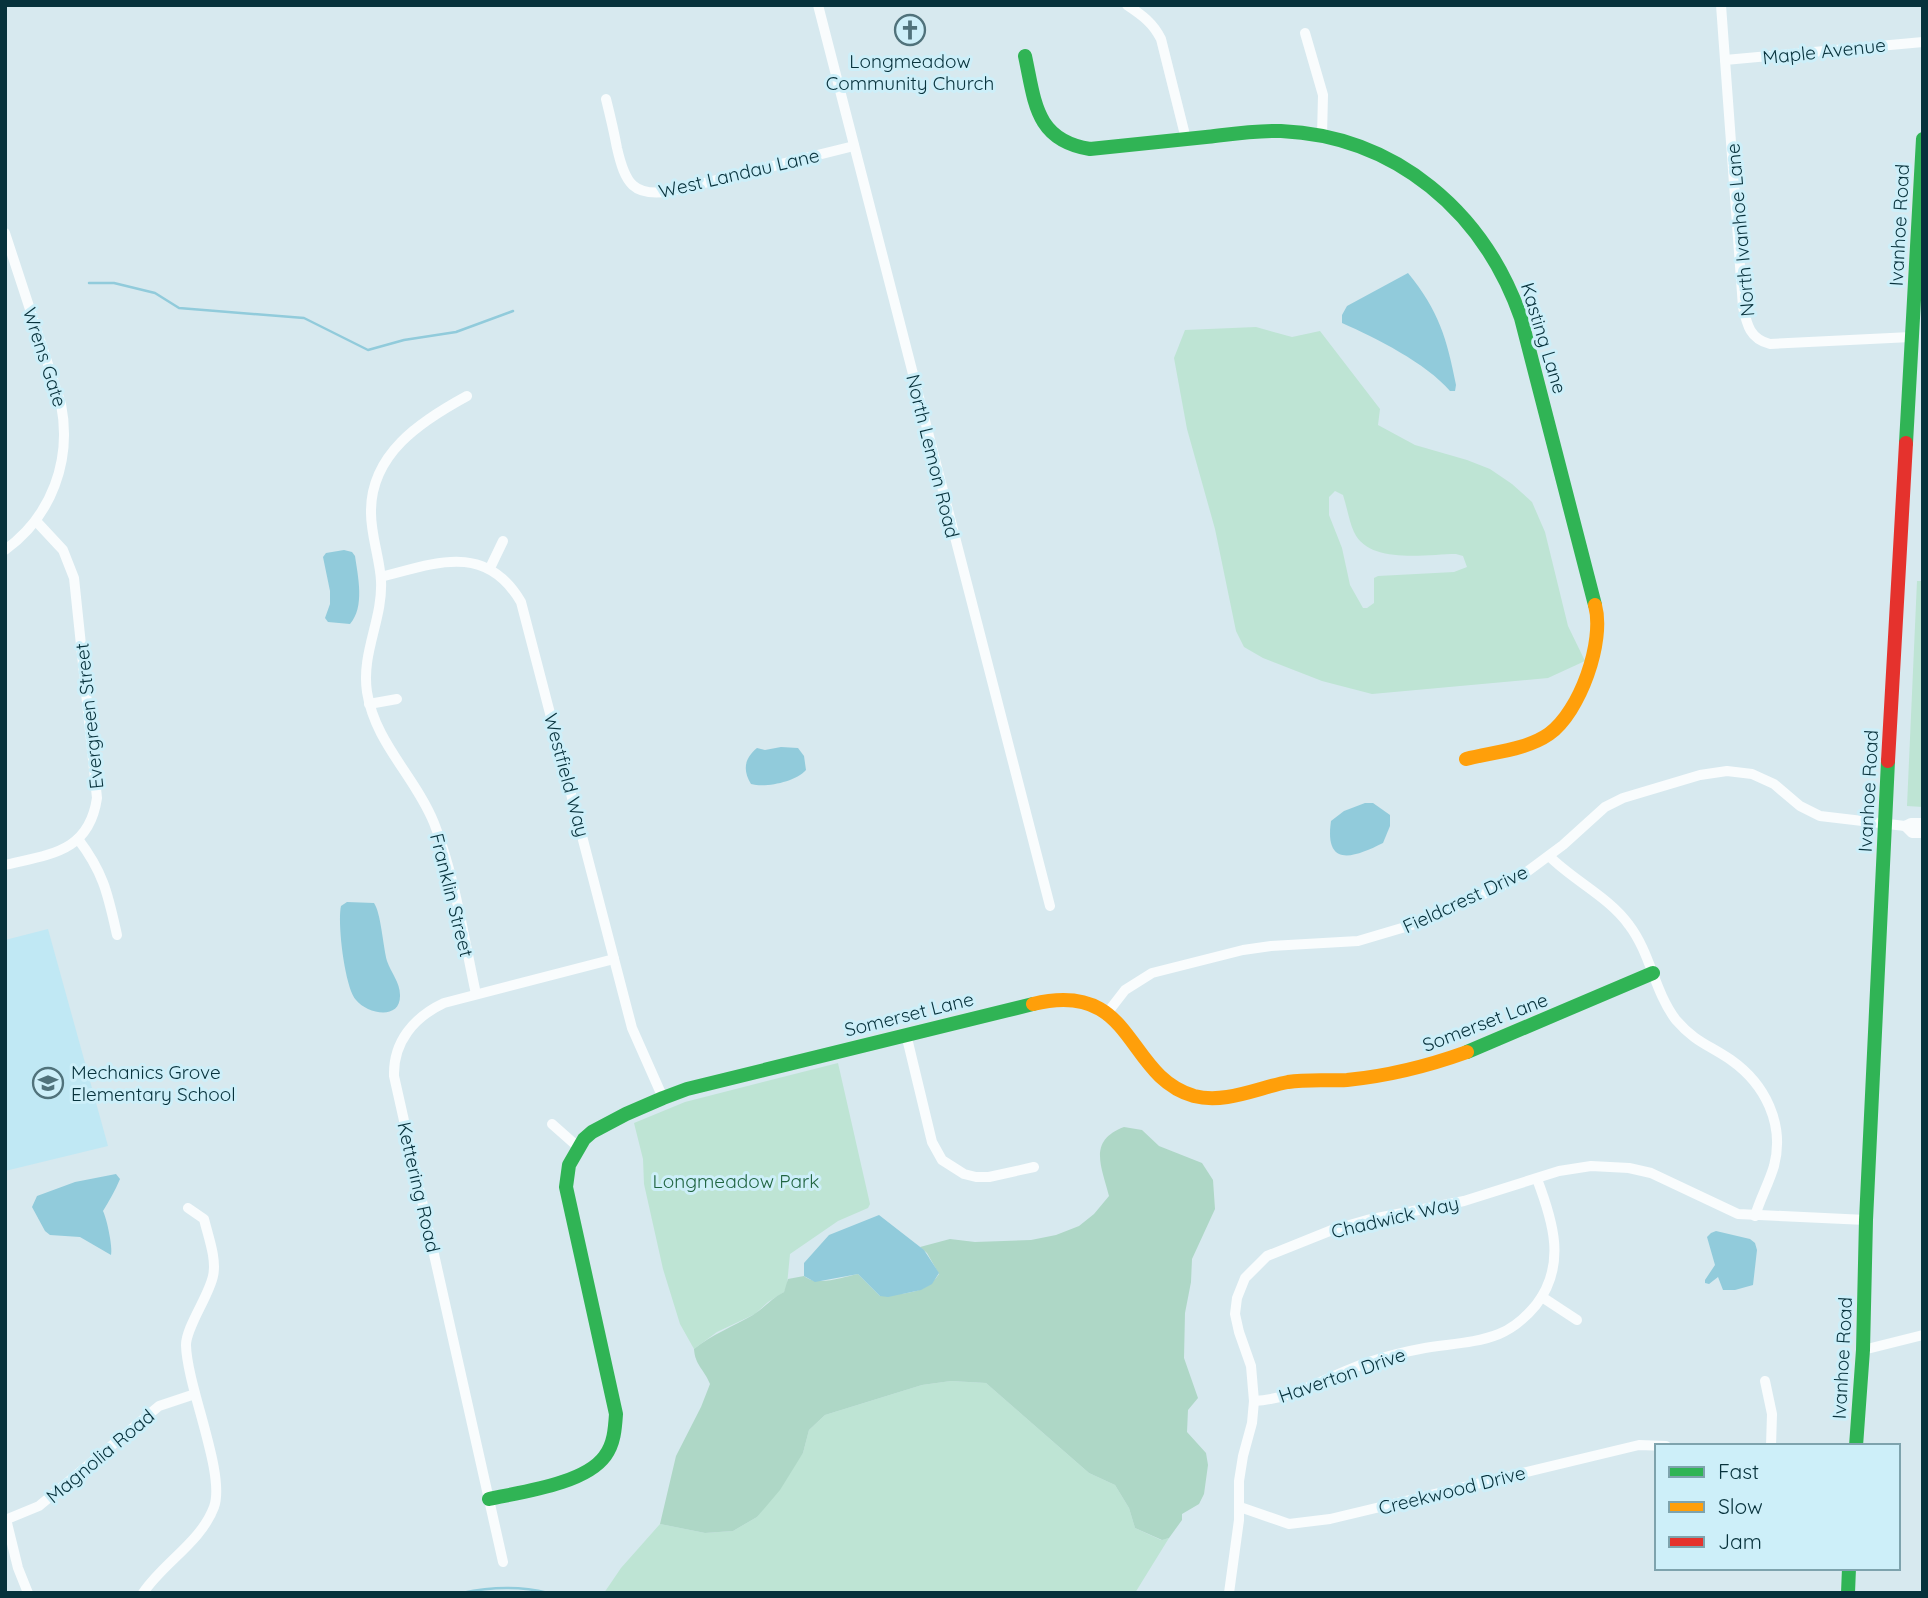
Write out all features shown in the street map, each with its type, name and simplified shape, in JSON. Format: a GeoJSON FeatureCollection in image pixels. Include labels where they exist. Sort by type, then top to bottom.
{"type":"FeatureCollection","features":[{"type":"Feature","properties":{"kind":"street","name":"North Lemon Road"},"geometry":{"type":"LineString","coordinates":[[818,5],[1050,906]]}},
{"type":"Feature","properties":{"kind":"street"},"geometry":{"type":"LineString","coordinates":[[1127,5],[1145,17],[1155,27],[1161,39],[1186,139]]}},
{"type":"Feature","properties":{"kind":"street","name":"North Ivanhoe Lane"},"geometry":{"type":"LineString","coordinates":[[1721,5],[1743,307],[1751,333],[1762,342],[1770,344],[1911,337]]}},
{"type":"Feature","properties":{"kind":"street"},"geometry":{"type":"LineString","coordinates":[[1305,33],[1323,95],[1322,136]]}},
{"type":"Feature","properties":{"kind":"street","name":"Maple Avenue"},"geometry":{"type":"LineString","coordinates":[[1726,60],[1923,42]]}},
{"type":"Feature","properties":{"kind":"street","name":"Kasting Lane"},"geometry":{"type":"LineString","coordinates":[[1025,56],[1041,119],[1053,137],[1061,142],[1090,149],[1263,131],[1322,136],[1381,155],[1406,168],[1439,192],[1484,241],[1501,269],[1521,318],[1597,611],[1598,626],[1593,654],[1566,718],[1558,728],[1547,736],[1466,759]]}},
{"type":"Feature","properties":{"kind":"street","name":"West Landau Lane"},"geometry":{"type":"LineString","coordinates":[[606,99],[622,170],[636,189],[648,193],[672,191],[853,146]]}},
{"type":"Feature","properties":{"kind":"street","name":"Ivanhoe Road"},"geometry":{"type":"LineString","coordinates":[[1856,1444],[1863,1350],[1866,1220],[1885,824],[1923,139]]}},
{"type":"Feature","properties":{"kind":"street","name":"Wrens Gate"},"geometry":{"type":"LineString","coordinates":[[5,233],[64,416],[65,446],[61,469],[47,504],[36,521],[5,550]]}},
{"type":"Feature","properties":{"kind":"street","name":"Franklin Street"},"geometry":{"type":"LineString","coordinates":[[467,396],[411,432],[396,446],[378,475],[372,495],[371,513],[381,576],[379,607],[365,670],[369,704],[382,738],[419,792],[435,825],[445,855],[476,994]]}},
{"type":"Feature","properties":{"kind":"street","name":"Evergreen Street"},"geometry":{"type":"LineString","coordinates":[[36,521],[63,551],[74,578],[97,798],[90,824],[78,839]]}},
{"type":"Feature","properties":{"kind":"street"},"geometry":{"type":"LineString","coordinates":[[381,576],[460,560],[490,568],[503,541]]}},
{"type":"Feature","properties":{"kind":"street","name":"Westfield Way"},"geometry":{"type":"LineString","coordinates":[[490,568],[514,589],[521,601],[632,1028],[663,1098]]}},
{"type":"Feature","properties":{"kind":"street"},"geometry":{"type":"LineString","coordinates":[[369,704],[397,699]]}},
{"type":"Feature","properties":{"kind":"street","name":"Fieldcrest Drive"},"geometry":{"type":"LineString","coordinates":[[1108,1012],[1125,990],[1152,972],[1243,950],[1358,941],[1392,932],[1498,888],[1528,871],[1605,807],[1623,797],[1718,771],[1752,774],[1774,784],[1800,806],[1820,816],[1905,826]]}},
{"type":"Feature","properties":{"kind":"street"},"geometry":{"type":"LineString","coordinates":[[1923,823],[1905,826],[1912,833],[1923,833]]}},
{"type":"Feature","properties":{"kind":"street"},"geometry":{"type":"LineString","coordinates":[[5,865],[55,852],[78,839],[92,857],[105,884],[117,935]]}},
{"type":"Feature","properties":{"kind":"street"},"geometry":{"type":"LineString","coordinates":[[1549,856],[1628,923],[1642,943],[1661,996],[1686,1031],[1706,1048],[1744,1070],[1768,1101],[1777,1134],[1776,1155],[1755,1216]]}},
{"type":"Feature","properties":{"kind":"street","name":"Kettering Road"},"geometry":{"type":"LineString","coordinates":[[503,1562],[394,1076],[399,1046],[411,1025],[433,1008],[476,994],[614,959]]}},
{"type":"Feature","properties":{"kind":"street","name":"Somerset Lane"},"geometry":{"type":"LineString","coordinates":[[578,1147],[592,1132],[626,1114],[687,1089],[1055,999],[1083,1002],[1108,1012],[1134,1040],[1152,1069],[1169,1085],[1193,1096],[1225,1097],[1294,1082],[1387,1074],[1449,1059],[1499,1041],[1653,973]]}},
{"type":"Feature","properties":{"kind":"street"},"geometry":{"type":"LineString","coordinates":[[906,1034],[932,1142],[942,1160],[964,1174],[976,1177],[989,1177],[1034,1167]]}},
{"type":"Feature","properties":{"kind":"street"},"geometry":{"type":"LineString","coordinates":[[489,1499],[583,1476],[603,1460],[613,1442],[616,1415],[566,1187],[569,1165],[578,1147],[552,1124]]}},
{"type":"Feature","properties":{"kind":"street","name":"Chadwick Way"},"geometry":{"type":"LineString","coordinates":[[1229,1593],[1240,1507],[1243,1457],[1252,1423],[1254,1401],[1251,1366],[1238,1332],[1235,1314],[1239,1290],[1245,1278],[1260,1261],[1278,1250],[1367,1220],[1464,1201],[1559,1171],[1591,1166],[1629,1168],[1667,1180],[1738,1214],[1866,1220]]}},
{"type":"Feature","properties":{"kind":"street","name":"Haverton Drive"},"geometry":{"type":"LineString","coordinates":[[1254,1401],[1273,1400],[1299,1392],[1368,1362],[1418,1349],[1499,1334],[1520,1322],[1542,1297],[1554,1267],[1556,1250],[1550,1214],[1537,1179]]}},
{"type":"Feature","properties":{"kind":"street"},"geometry":{"type":"LineString","coordinates":[[143,1593],[196,1536],[214,1506],[217,1482],[195,1394],[186,1343],[214,1276],[212,1251],[204,1219],[188,1208]]}},
{"type":"Feature","properties":{"kind":"street"},"geometry":{"type":"LineString","coordinates":[[1542,1297],[1577,1320]]}},
{"type":"Feature","properties":{"kind":"street"},"geometry":{"type":"LineString","coordinates":[[1863,1350],[1923,1335]]}},
{"type":"Feature","properties":{"kind":"street"},"geometry":{"type":"LineString","coordinates":[[1765,1381],[1772,1414],[1771,1444]]}},
{"type":"Feature","properties":{"kind":"street","name":"Magnolia Road"},"geometry":{"type":"LineString","coordinates":[[6,1519],[40,1506],[159,1406],[195,1394]]}},
{"type":"Feature","properties":{"kind":"street","name":"Creekwood Drive"},"geometry":{"type":"LineString","coordinates":[[1240,1507],[1289,1524],[1330,1519],[1639,1445],[1655,1446]]}},
{"type":"Feature","properties":{"kind":"street"},"geometry":{"type":"LineString","coordinates":[[6,1519],[18,1568],[28,1593]]}},
{"type":"Feature","properties":{"kind":"street"},"geometry":{"type":"LineString","coordinates":[[1848,1593],[1849,1570]]}},
{"type":"Feature","properties":{"kind":"shaded area"},"geometry":{"type":"Polygon","coordinates":[[[1408,273],[1427,300],[1440,326],[1453,369],[1455,391],[1450,391],[1428,371],[1400,352],[1342,323],[1342,315],[1347,306],[1408,273]]]}},
{"type":"Feature","properties":{"kind":"shaded area"},"geometry":{"type":"Polygon","coordinates":[[[344,550],[355,556],[359,582],[358,609],[350,624],[328,622],[325,618],[330,604],[330,591],[323,557],[326,553],[344,550]]]}},
{"type":"Feature","properties":{"kind":"shaded area"},"geometry":{"type":"Polygon","coordinates":[[[757,748],[765,750],[798,748],[804,756],[806,770],[795,778],[780,783],[751,784],[746,769],[750,756],[757,748]]]}},
{"type":"Feature","properties":{"kind":"shaded area"},"geometry":{"type":"Polygon","coordinates":[[[1365,803],[1373,803],[1390,815],[1390,826],[1383,843],[1352,855],[1337,853],[1332,847],[1331,821],[1344,811],[1365,803]]]}},
{"type":"Feature","properties":{"kind":"shaded area"},"geometry":{"type":"Polygon","coordinates":[[[347,902],[374,903],[376,908],[387,961],[400,990],[399,1003],[389,1012],[375,1011],[361,1005],[348,983],[340,926],[341,906],[347,902]]]}},
{"type":"Feature","properties":{"kind":"shaded area","name":"Mechanics Grove Elementary School"},"geometry":{"type":"Polygon","coordinates":[[[48,929],[108,1146],[5,1171],[5,940],[48,929]]]}},
{"type":"Feature","properties":{"kind":"shaded area"},"geometry":{"type":"Polygon","coordinates":[[[116,1174],[120,1179],[103,1211],[111,1255],[80,1237],[50,1235],[45,1231],[32,1207],[37,1196],[75,1182],[116,1174]]]}},
{"type":"Feature","properties":{"kind":"shaded area"},"geometry":{"type":"Polygon","coordinates":[[[879,1215],[924,1250],[939,1273],[932,1284],[921,1290],[888,1297],[880,1296],[858,1274],[815,1282],[804,1276],[804,1263],[829,1235],[879,1215]]]}},
{"type":"Feature","properties":{"kind":"shaded area"},"geometry":{"type":"Polygon","coordinates":[[[1716,1231],[1750,1239],[1755,1243],[1757,1250],[1753,1285],[1723,1290],[1718,1277],[1709,1284],[1705,1283],[1715,1265],[1707,1237],[1716,1231]]]}},
{"type":"Feature","properties":{"kind":"green space"},"geometry":{"type":"Polygon","coordinates":[[[1256,327],[1292,337],[1320,331],[1380,409],[1378,425],[1415,445],[1490,469],[1512,484],[1532,502],[1545,532],[1568,626],[1585,661],[1548,678],[1372,694],[1322,681],[1263,658],[1244,647],[1236,631],[1215,529],[1187,429],[1174,358],[1185,330],[1256,327]],[[1335,491],[1329,497],[1329,515],[1342,548],[1350,585],[1363,608],[1374,603],[1374,578],[1378,576],[1454,572],[1467,567],[1463,556],[1456,554],[1415,556],[1372,549],[1354,532],[1343,495],[1335,491]]]}},
{"type":"Feature","properties":{"kind":"green space"},"geometry":{"type":"Polygon","coordinates":[[[1917,581],[1923,581],[1923,807],[1907,806],[1917,581]]]}},
{"type":"Feature","properties":{"kind":"green space","name":"Longmeadow Park"},"geometry":{"type":"Polygon","coordinates":[[[838,1063],[870,1204],[868,1208],[838,1221],[790,1254],[784,1292],[755,1314],[717,1332],[694,1349],[680,1324],[663,1269],[634,1123],[685,1102],[838,1063]]]}},
{"type":"Feature","properties":{"kind":"green space"},"geometry":{"type":"Polygon","coordinates":[[[1124,1127],[1142,1130],[1159,1146],[1202,1163],[1213,1180],[1215,1209],[1192,1259],[1185,1313],[1184,1358],[1198,1398],[1188,1410],[1187,1432],[1206,1453],[1208,1465],[1204,1494],[1199,1504],[1182,1514],[1182,1520],[1169,1538],[1162,1540],[1135,1528],[1129,1508],[1115,1485],[1089,1473],[986,1383],[951,1381],[922,1385],[825,1415],[809,1430],[803,1453],[780,1490],[757,1517],[733,1531],[705,1533],[660,1524],[676,1456],[710,1384],[698,1363],[694,1349],[757,1312],[784,1292],[788,1279],[804,1276],[823,1281],[858,1274],[880,1296],[906,1293],[927,1286],[939,1274],[927,1253],[920,1247],[950,1239],[975,1242],[1031,1240],[1056,1235],[1079,1226],[1094,1214],[1109,1196],[1101,1165],[1101,1147],[1112,1133],[1124,1127]]]}},
{"type":"Feature","properties":{"kind":"green space"},"geometry":{"type":"Polygon","coordinates":[[[951,1381],[986,1383],[1089,1473],[1115,1485],[1129,1508],[1135,1528],[1161,1540],[1169,1538],[1135,1593],[604,1593],[621,1568],[660,1524],[705,1533],[733,1531],[757,1517],[803,1453],[809,1430],[825,1415],[922,1385],[951,1381]]]}},
{"type":"Feature","properties":{"kind":"waterway"},"geometry":{"type":"LineString","coordinates":[[89,283],[114,283],[155,293],[179,308],[304,318],[368,350],[404,340],[456,332],[513,311]]}},
{"type":"Feature","properties":{"kind":"waterway"},"geometry":{"type":"LineString","coordinates":[[462,1593],[505,1588],[548,1593]]}},
{"type":"Feature","properties":{"kind":"traffic: fast"},"geometry":{"type":"LineString","coordinates":[[1025,56],[1035,103],[1041,116],[1048,128],[1072,144],[1090,149],[1262,131],[1323,136],[1362,147],[1398,164],[1430,187],[1459,214],[1484,245],[1505,280],[1521,318],[1595,605]]}},
{"type":"Feature","properties":{"kind":"traffic: fast"},"geometry":{"type":"LineString","coordinates":[[1906,443],[1923,139]]}},
{"type":"Feature","properties":{"kind":"traffic: fast"},"geometry":{"type":"LineString","coordinates":[[1856,1444],[1863,1350],[1866,1220],[1888,761]]}},
{"type":"Feature","properties":{"kind":"traffic: fast"},"geometry":{"type":"LineString","coordinates":[[1467,1052],[1653,973]]}},
{"type":"Feature","properties":{"kind":"traffic: fast"},"geometry":{"type":"LineString","coordinates":[[489,1499],[534,1490],[583,1474],[605,1456],[612,1441],[616,1414],[566,1187],[569,1165],[584,1139],[626,1114],[687,1089],[1033,1004]]}},
{"type":"Feature","properties":{"kind":"traffic: fast"},"geometry":{"type":"LineString","coordinates":[[1848,1593],[1849,1570]]}},
{"type":"Feature","properties":{"kind":"traffic: slow"},"geometry":{"type":"LineString","coordinates":[[1466,759],[1530,744],[1549,734],[1560,724],[1580,693],[1593,656],[1597,620],[1595,605]]}},
{"type":"Feature","properties":{"kind":"traffic: slow"},"geometry":{"type":"LineString","coordinates":[[1033,1004],[1067,1000],[1092,1005],[1111,1017],[1154,1070],[1171,1085],[1194,1096],[1206,1098],[1229,1097],[1288,1082],[1378,1076],[1467,1052]]}},
{"type":"Feature","properties":{"kind":"traffic: jam"},"geometry":{"type":"LineString","coordinates":[[1888,761],[1906,443]]}},
{"type":"Feature","properties":{"kind":"place","name":"Longmeadow Community Church"},"geometry":{"type":"Point","coordinates":[910,30]}},
{"type":"Feature","properties":{"kind":"place","name":"Mechanics Grove Elementary School"},"geometry":{"type":"Point","coordinates":[48,1083]}}]}
